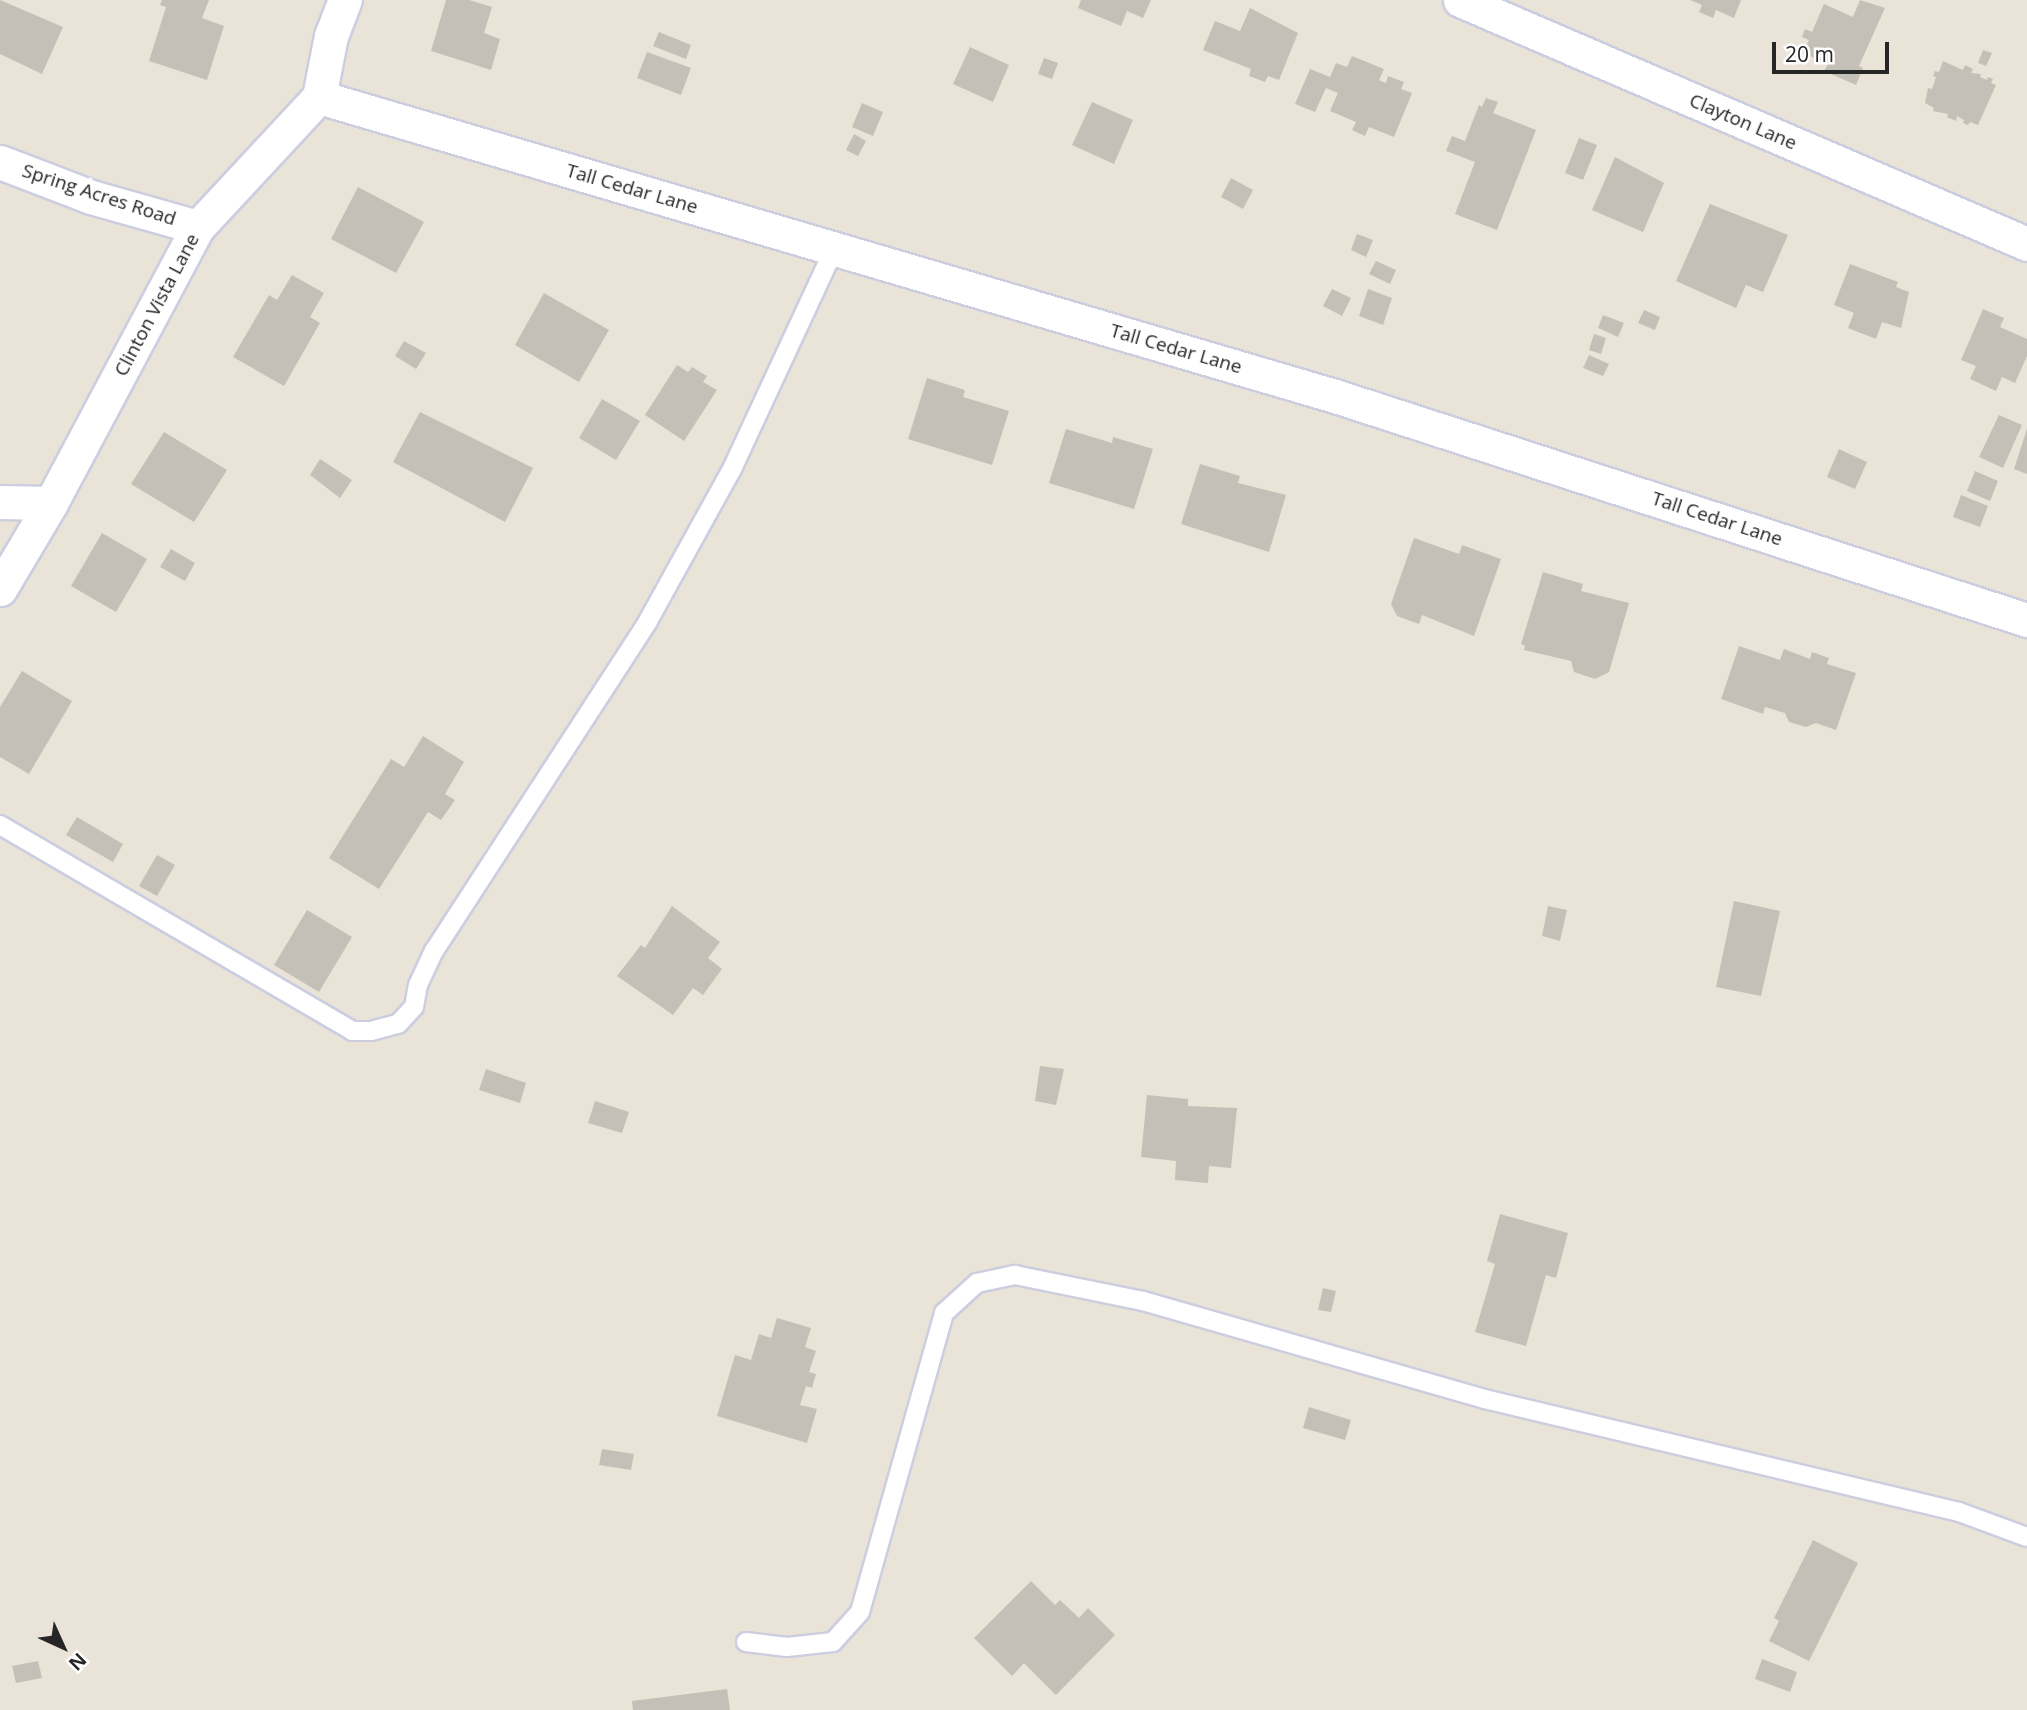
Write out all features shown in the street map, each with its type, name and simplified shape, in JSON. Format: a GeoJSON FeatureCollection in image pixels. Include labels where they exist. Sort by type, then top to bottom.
{"type":"FeatureCollection","features":[{"type":"Feature","properties":{"kind":"street"},"geometry":{"type":"LineString","coordinates":[[319,97],[331,36],[345,0]]}},
{"type":"Feature","properties":{"kind":"street","name":"Clayton Lane"},"geometry":{"type":"LineString","coordinates":[[1460,0],[2027,243]]}},
{"type":"Feature","properties":{"kind":"street","name":"Clinton Vista Lane"},"geometry":{"type":"LineString","coordinates":[[0,589],[51,503],[198,227],[319,97]]}},
{"type":"Feature","properties":{"kind":"street","name":"Tall Cedar Lane"},"geometry":{"type":"LineString","coordinates":[[319,97],[1335,396],[2027,620]]}},
{"type":"Feature","properties":{"kind":"street","name":"Spring Acres Road"},"geometry":{"type":"LineString","coordinates":[[0,162],[91,197],[198,227]]}},
{"type":"Feature","properties":{"kind":"street"},"geometry":{"type":"LineString","coordinates":[[0,502],[51,503]]}},
{"type":"Feature","properties":{"kind":"lane"},"geometry":{"type":"LineString","coordinates":[[0,825],[352,1031],[371,1031],[398,1024],[414,1007],[418,985],[434,951],[648,621],[733,467],[834,249]]}},
{"type":"Feature","properties":{"kind":"lane"},"geometry":{"type":"LineString","coordinates":[[746,1642],[787,1647],[832,1642],[860,1612],[944,1312],[977,1283],[1015,1275],[1143,1301],[1485,1399],[1959,1512],[2027,1537]]}},
{"type":"Feature","properties":{"kind":"building"},"geometry":{"type":"Polygon","coordinates":[[[0,0],[63,27],[42,74],[0,54],[0,0]]]}},
{"type":"Feature","properties":{"kind":"building"},"geometry":{"type":"Polygon","coordinates":[[[162,0],[209,0],[202,18],[224,26],[207,80],[149,61],[166,7],[160,5],[162,0]]]}},
{"type":"Feature","properties":{"kind":"building"},"geometry":{"type":"Polygon","coordinates":[[[446,0],[469,0],[492,7],[484,33],[500,39],[491,70],[431,51],[446,0]]]}},
{"type":"Feature","properties":{"kind":"building"},"geometry":{"type":"Polygon","coordinates":[[[1081,0],[1151,0],[1143,18],[1127,11],[1121,26],[1078,8],[1081,0]]]}},
{"type":"Feature","properties":{"kind":"building"},"geometry":{"type":"Polygon","coordinates":[[[1690,0],[1741,0],[1734,18],[1716,10],[1713,18],[1699,12],[1702,5],[1690,0]]]}},
{"type":"Feature","properties":{"kind":"building"},"geometry":{"type":"Polygon","coordinates":[[[1860,0],[1885,8],[1859,66],[1863,68],[1856,85],[1824,71],[1828,64],[1803,53],[1809,40],[1802,37],[1805,29],[1812,32],[1824,4],[1853,17],[1860,0]]]}},
{"type":"Feature","properties":{"kind":"building"},"geometry":{"type":"Polygon","coordinates":[[[1250,8],[1298,33],[1279,80],[1268,76],[1265,82],[1249,76],[1251,69],[1203,50],[1215,21],[1240,31],[1250,8]]]}},
{"type":"Feature","properties":{"kind":"building"},"geometry":{"type":"Polygon","coordinates":[[[659,32],[691,45],[686,59],[653,46],[659,32]]]}},
{"type":"Feature","properties":{"kind":"building"},"geometry":{"type":"Polygon","coordinates":[[[970,47],[1009,65],[993,102],[953,84],[970,47]]]}},
{"type":"Feature","properties":{"kind":"building"},"geometry":{"type":"Polygon","coordinates":[[[1983,50],[1992,53],[1986,66],[1978,63],[1983,50]]]}},
{"type":"Feature","properties":{"kind":"building"},"geometry":{"type":"Polygon","coordinates":[[[647,52],[691,68],[681,95],[637,78],[647,52]]]}},
{"type":"Feature","properties":{"kind":"building"},"geometry":{"type":"Polygon","coordinates":[[[1352,56],[1384,69],[1379,80],[1386,83],[1388,76],[1404,82],[1401,89],[1412,93],[1394,137],[1369,127],[1365,136],[1352,130],[1356,122],[1330,111],[1338,93],[1326,88],[1315,112],[1295,104],[1310,69],[1330,77],[1336,63],[1347,67],[1352,56]]]}},
{"type":"Feature","properties":{"kind":"building"},"geometry":{"type":"Polygon","coordinates":[[[1044,58],[1058,63],[1052,79],[1038,74],[1044,58]]]}},
{"type":"Feature","properties":{"kind":"building"},"geometry":{"type":"Polygon","coordinates":[[[1943,61],[1963,70],[1965,65],[1973,69],[1971,73],[1981,74],[1980,77],[1987,80],[1988,77],[1993,79],[1991,83],[1996,85],[1978,125],[1963,123],[1964,120],[1957,116],[1956,121],[1947,117],[1948,114],[1933,111],[1934,108],[1925,103],[1928,88],[1932,89],[1936,77],[1933,76],[1935,71],[1939,72],[1943,61]]]}},
{"type":"Feature","properties":{"kind":"building"},"geometry":{"type":"Polygon","coordinates":[[[1486,98],[1498,102],[1493,113],[1536,130],[1497,230],[1455,214],[1475,162],[1446,151],[1452,136],[1465,141],[1479,105],[1482,107],[1486,98]]]}},
{"type":"Feature","properties":{"kind":"building"},"geometry":{"type":"Polygon","coordinates":[[[1092,102],[1133,120],[1114,164],[1072,145],[1092,102]]]}},
{"type":"Feature","properties":{"kind":"building"},"geometry":{"type":"Polygon","coordinates":[[[862,103],[883,112],[873,136],[852,127],[862,103]]]}},
{"type":"Feature","properties":{"kind":"building"},"geometry":{"type":"Polygon","coordinates":[[[854,134],[866,141],[858,156],[846,150],[854,134]]]}},
{"type":"Feature","properties":{"kind":"building"},"geometry":{"type":"Polygon","coordinates":[[[1579,138],[1597,145],[1583,180],[1565,173],[1579,138]]]}},
{"type":"Feature","properties":{"kind":"building"},"geometry":{"type":"Polygon","coordinates":[[[1615,157],[1664,183],[1643,232],[1592,210],[1615,157]]]}},
{"type":"Feature","properties":{"kind":"building"},"geometry":{"type":"Polygon","coordinates":[[[1231,178],[1253,190],[1243,209],[1221,197],[1231,178]]]}},
{"type":"Feature","properties":{"kind":"building"},"geometry":{"type":"Polygon","coordinates":[[[358,187],[424,222],[396,273],[331,239],[358,187]]]}},
{"type":"Feature","properties":{"kind":"building"},"geometry":{"type":"Polygon","coordinates":[[[1710,204],[1788,235],[1763,292],[1746,285],[1736,308],[1676,281],[1710,204]]]}},
{"type":"Feature","properties":{"kind":"building"},"geometry":{"type":"Polygon","coordinates":[[[1357,234],[1373,240],[1366,257],[1351,250],[1357,234]]]}},
{"type":"Feature","properties":{"kind":"building"},"geometry":{"type":"Polygon","coordinates":[[[1376,261],[1396,270],[1390,284],[1369,274],[1376,261]]]}},
{"type":"Feature","properties":{"kind":"building"},"geometry":{"type":"Polygon","coordinates":[[[1850,264],[1898,282],[1896,287],[1909,292],[1901,328],[1882,322],[1876,339],[1848,328],[1854,313],[1834,305],[1850,264]]]}},
{"type":"Feature","properties":{"kind":"building"},"geometry":{"type":"Polygon","coordinates":[[[292,275],[324,293],[310,317],[320,323],[284,386],[233,357],[269,295],[277,300],[292,275]]]}},
{"type":"Feature","properties":{"kind":"building"},"geometry":{"type":"Polygon","coordinates":[[[1332,289],[1351,298],[1342,316],[1323,306],[1332,289]]]}},
{"type":"Feature","properties":{"kind":"building"},"geometry":{"type":"Polygon","coordinates":[[[1368,289],[1392,298],[1383,325],[1359,316],[1368,289]]]}},
{"type":"Feature","properties":{"kind":"building"},"geometry":{"type":"Polygon","coordinates":[[[544,293],[609,330],[579,382],[515,345],[544,293]]]}},
{"type":"Feature","properties":{"kind":"building"},"geometry":{"type":"Polygon","coordinates":[[[1983,309],[2004,318],[2000,327],[2027,339],[2027,356],[2015,383],[2002,377],[1996,391],[1970,379],[1976,366],[1961,360],[1983,309]]]}},
{"type":"Feature","properties":{"kind":"building"},"geometry":{"type":"Polygon","coordinates":[[[1644,310],[1660,317],[1655,330],[1638,323],[1644,310]]]}},
{"type":"Feature","properties":{"kind":"building"},"geometry":{"type":"Polygon","coordinates":[[[1603,315],[1624,323],[1618,337],[1598,328],[1603,315]]]}},
{"type":"Feature","properties":{"kind":"building"},"geometry":{"type":"Polygon","coordinates":[[[1594,334],[1606,338],[1601,354],[1589,350],[1594,334]]]}},
{"type":"Feature","properties":{"kind":"building"},"geometry":{"type":"Polygon","coordinates":[[[404,341],[426,353],[416,369],[395,356],[404,341]]]}},
{"type":"Feature","properties":{"kind":"building"},"geometry":{"type":"Polygon","coordinates":[[[1589,355],[1609,364],[1603,376],[1583,368],[1589,355]]]}},
{"type":"Feature","properties":{"kind":"building"},"geometry":{"type":"Polygon","coordinates":[[[677,365],[688,372],[692,367],[707,376],[703,382],[717,390],[684,441],[645,415],[677,365]]]}},
{"type":"Feature","properties":{"kind":"building"},"geometry":{"type":"Polygon","coordinates":[[[927,378],[965,390],[963,397],[1009,411],[992,465],[908,439],[927,378]]]}},
{"type":"Feature","properties":{"kind":"building"},"geometry":{"type":"Polygon","coordinates":[[[602,399],[640,421],[616,460],[579,438],[602,399]]]}},
{"type":"Feature","properties":{"kind":"building"},"geometry":{"type":"Polygon","coordinates":[[[420,412],[533,468],[505,522],[393,462],[420,412]]]}},
{"type":"Feature","properties":{"kind":"building"},"geometry":{"type":"Polygon","coordinates":[[[1999,415],[2022,425],[2003,468],[1979,457],[1999,415]]]}},
{"type":"Feature","properties":{"kind":"building"},"geometry":{"type":"Polygon","coordinates":[[[1066,429],[1112,443],[1113,437],[1153,449],[1134,509],[1049,483],[1066,429]]]}},
{"type":"Feature","properties":{"kind":"building"},"geometry":{"type":"Polygon","coordinates":[[[2027,429],[2027,474],[2014,469],[2027,429]]]}},
{"type":"Feature","properties":{"kind":"building"},"geometry":{"type":"Polygon","coordinates":[[[164,432],[227,470],[194,522],[131,484],[164,432]]]}},
{"type":"Feature","properties":{"kind":"building"},"geometry":{"type":"Polygon","coordinates":[[[1839,449],[1867,462],[1855,489],[1827,477],[1839,449]]]}},
{"type":"Feature","properties":{"kind":"building"},"geometry":{"type":"Polygon","coordinates":[[[320,459],[352,480],[340,498],[310,475],[320,459]]]}},
{"type":"Feature","properties":{"kind":"building"},"geometry":{"type":"Polygon","coordinates":[[[1200,464],[1240,476],[1238,483],[1286,495],[1269,552],[1181,524],[1200,464]]]}},
{"type":"Feature","properties":{"kind":"building"},"geometry":{"type":"Polygon","coordinates":[[[1975,471],[1998,481],[1990,501],[1967,491],[1975,471]]]}},
{"type":"Feature","properties":{"kind":"building"},"geometry":{"type":"Polygon","coordinates":[[[1961,495],[1988,506],[1980,527],[1953,517],[1961,495]]]}},
{"type":"Feature","properties":{"kind":"building"},"geometry":{"type":"Polygon","coordinates":[[[102,533],[147,559],[116,612],[71,586],[102,533]]]}},
{"type":"Feature","properties":{"kind":"building"},"geometry":{"type":"Polygon","coordinates":[[[1414,538],[1459,554],[1462,545],[1501,559],[1474,636],[1422,615],[1419,624],[1397,616],[1391,604],[1414,538]]]}},
{"type":"Feature","properties":{"kind":"building"},"geometry":{"type":"Polygon","coordinates":[[[171,549],[195,563],[185,581],[160,567],[171,549]]]}},
{"type":"Feature","properties":{"kind":"building"},"geometry":{"type":"Polygon","coordinates":[[[1543,572],[1583,584],[1581,591],[1629,603],[1609,672],[1595,679],[1574,672],[1571,661],[1524,650],[1525,646],[1521,644],[1543,572]]]}},
{"type":"Feature","properties":{"kind":"building"},"geometry":{"type":"Polygon","coordinates":[[[1739,646],[1780,660],[1784,649],[1810,659],[1812,652],[1829,658],[1827,664],[1856,673],[1836,730],[1816,723],[1806,727],[1789,722],[1785,713],[1765,707],[1763,714],[1721,699],[1739,646]]]}},
{"type":"Feature","properties":{"kind":"building"},"geometry":{"type":"Polygon","coordinates":[[[22,671],[72,701],[29,774],[0,757],[0,707],[22,671]]]}},
{"type":"Feature","properties":{"kind":"building"},"geometry":{"type":"Polygon","coordinates":[[[423,736],[464,762],[445,794],[455,800],[441,820],[428,812],[379,889],[329,858],[391,759],[404,767],[423,736]]]}},
{"type":"Feature","properties":{"kind":"building"},"geometry":{"type":"Polygon","coordinates":[[[77,817],[123,844],[113,862],[66,835],[77,817]]]}},
{"type":"Feature","properties":{"kind":"building"},"geometry":{"type":"Polygon","coordinates":[[[157,855],[175,865],[157,896],[139,886],[157,855]]]}},
{"type":"Feature","properties":{"kind":"building"},"geometry":{"type":"Polygon","coordinates":[[[1734,901],[1780,911],[1761,996],[1716,987],[1734,901]]]}},
{"type":"Feature","properties":{"kind":"building"},"geometry":{"type":"Polygon","coordinates":[[[672,906],[720,942],[708,958],[722,969],[703,995],[693,988],[673,1015],[617,976],[641,945],[645,948],[672,906]]]}},
{"type":"Feature","properties":{"kind":"building"},"geometry":{"type":"Polygon","coordinates":[[[1548,906],[1567,910],[1560,941],[1542,936],[1548,906]]]}},
{"type":"Feature","properties":{"kind":"building"},"geometry":{"type":"Polygon","coordinates":[[[307,910],[352,937],[319,992],[274,965],[307,910]]]}},
{"type":"Feature","properties":{"kind":"building"},"geometry":{"type":"Polygon","coordinates":[[[1040,1066],[1064,1069],[1056,1105],[1035,1101],[1040,1066]]]}},
{"type":"Feature","properties":{"kind":"building"},"geometry":{"type":"Polygon","coordinates":[[[486,1069],[526,1083],[520,1103],[479,1090],[486,1069]]]}},
{"type":"Feature","properties":{"kind":"building"},"geometry":{"type":"Polygon","coordinates":[[[1147,1095],[1188,1099],[1188,1106],[1237,1108],[1231,1168],[1209,1166],[1208,1183],[1175,1180],[1176,1161],[1141,1157],[1147,1095]]]}},
{"type":"Feature","properties":{"kind":"building"},"geometry":{"type":"Polygon","coordinates":[[[595,1101],[629,1112],[622,1133],[588,1123],[595,1101]]]}},
{"type":"Feature","properties":{"kind":"building"},"geometry":{"type":"Polygon","coordinates":[[[1500,1214],[1568,1233],[1556,1278],[1546,1275],[1526,1346],[1475,1332],[1495,1264],[1487,1261],[1500,1214]]]}},
{"type":"Feature","properties":{"kind":"building"},"geometry":{"type":"Polygon","coordinates":[[[1323,1288],[1336,1291],[1331,1312],[1318,1310],[1323,1288]]]}},
{"type":"Feature","properties":{"kind":"building"},"geometry":{"type":"Polygon","coordinates":[[[777,1318],[811,1328],[805,1347],[816,1351],[809,1372],[816,1374],[812,1388],[806,1386],[800,1405],[817,1409],[807,1443],[717,1416],[735,1355],[751,1360],[759,1334],[771,1338],[777,1318]]]}},
{"type":"Feature","properties":{"kind":"building"},"geometry":{"type":"Polygon","coordinates":[[[1309,1407],[1351,1420],[1345,1440],[1303,1428],[1309,1407]]]}},
{"type":"Feature","properties":{"kind":"building"},"geometry":{"type":"Polygon","coordinates":[[[602,1449],[634,1454],[631,1470],[599,1465],[602,1449]]]}},
{"type":"Feature","properties":{"kind":"building"},"geometry":{"type":"Polygon","coordinates":[[[1813,1540],[1858,1563],[1809,1661],[1769,1641],[1779,1621],[1774,1618],[1813,1540]]]}},
{"type":"Feature","properties":{"kind":"building"},"geometry":{"type":"Polygon","coordinates":[[[1031,1581],[1055,1605],[1060,1600],[1079,1618],[1088,1608],[1115,1635],[1056,1695],[1024,1663],[1012,1676],[974,1638],[1031,1581]]]}},
{"type":"Feature","properties":{"kind":"building"},"geometry":{"type":"Polygon","coordinates":[[[1762,1659],[1797,1672],[1790,1692],[1755,1679],[1762,1659]]]}},
{"type":"Feature","properties":{"kind":"building"},"geometry":{"type":"Polygon","coordinates":[[[38,1661],[42,1678],[16,1683],[12,1666],[38,1661]]]}},
{"type":"Feature","properties":{"kind":"building"},"geometry":{"type":"Polygon","coordinates":[[[727,1689],[730,1710],[633,1710],[632,1701],[727,1689]]]}}]}
